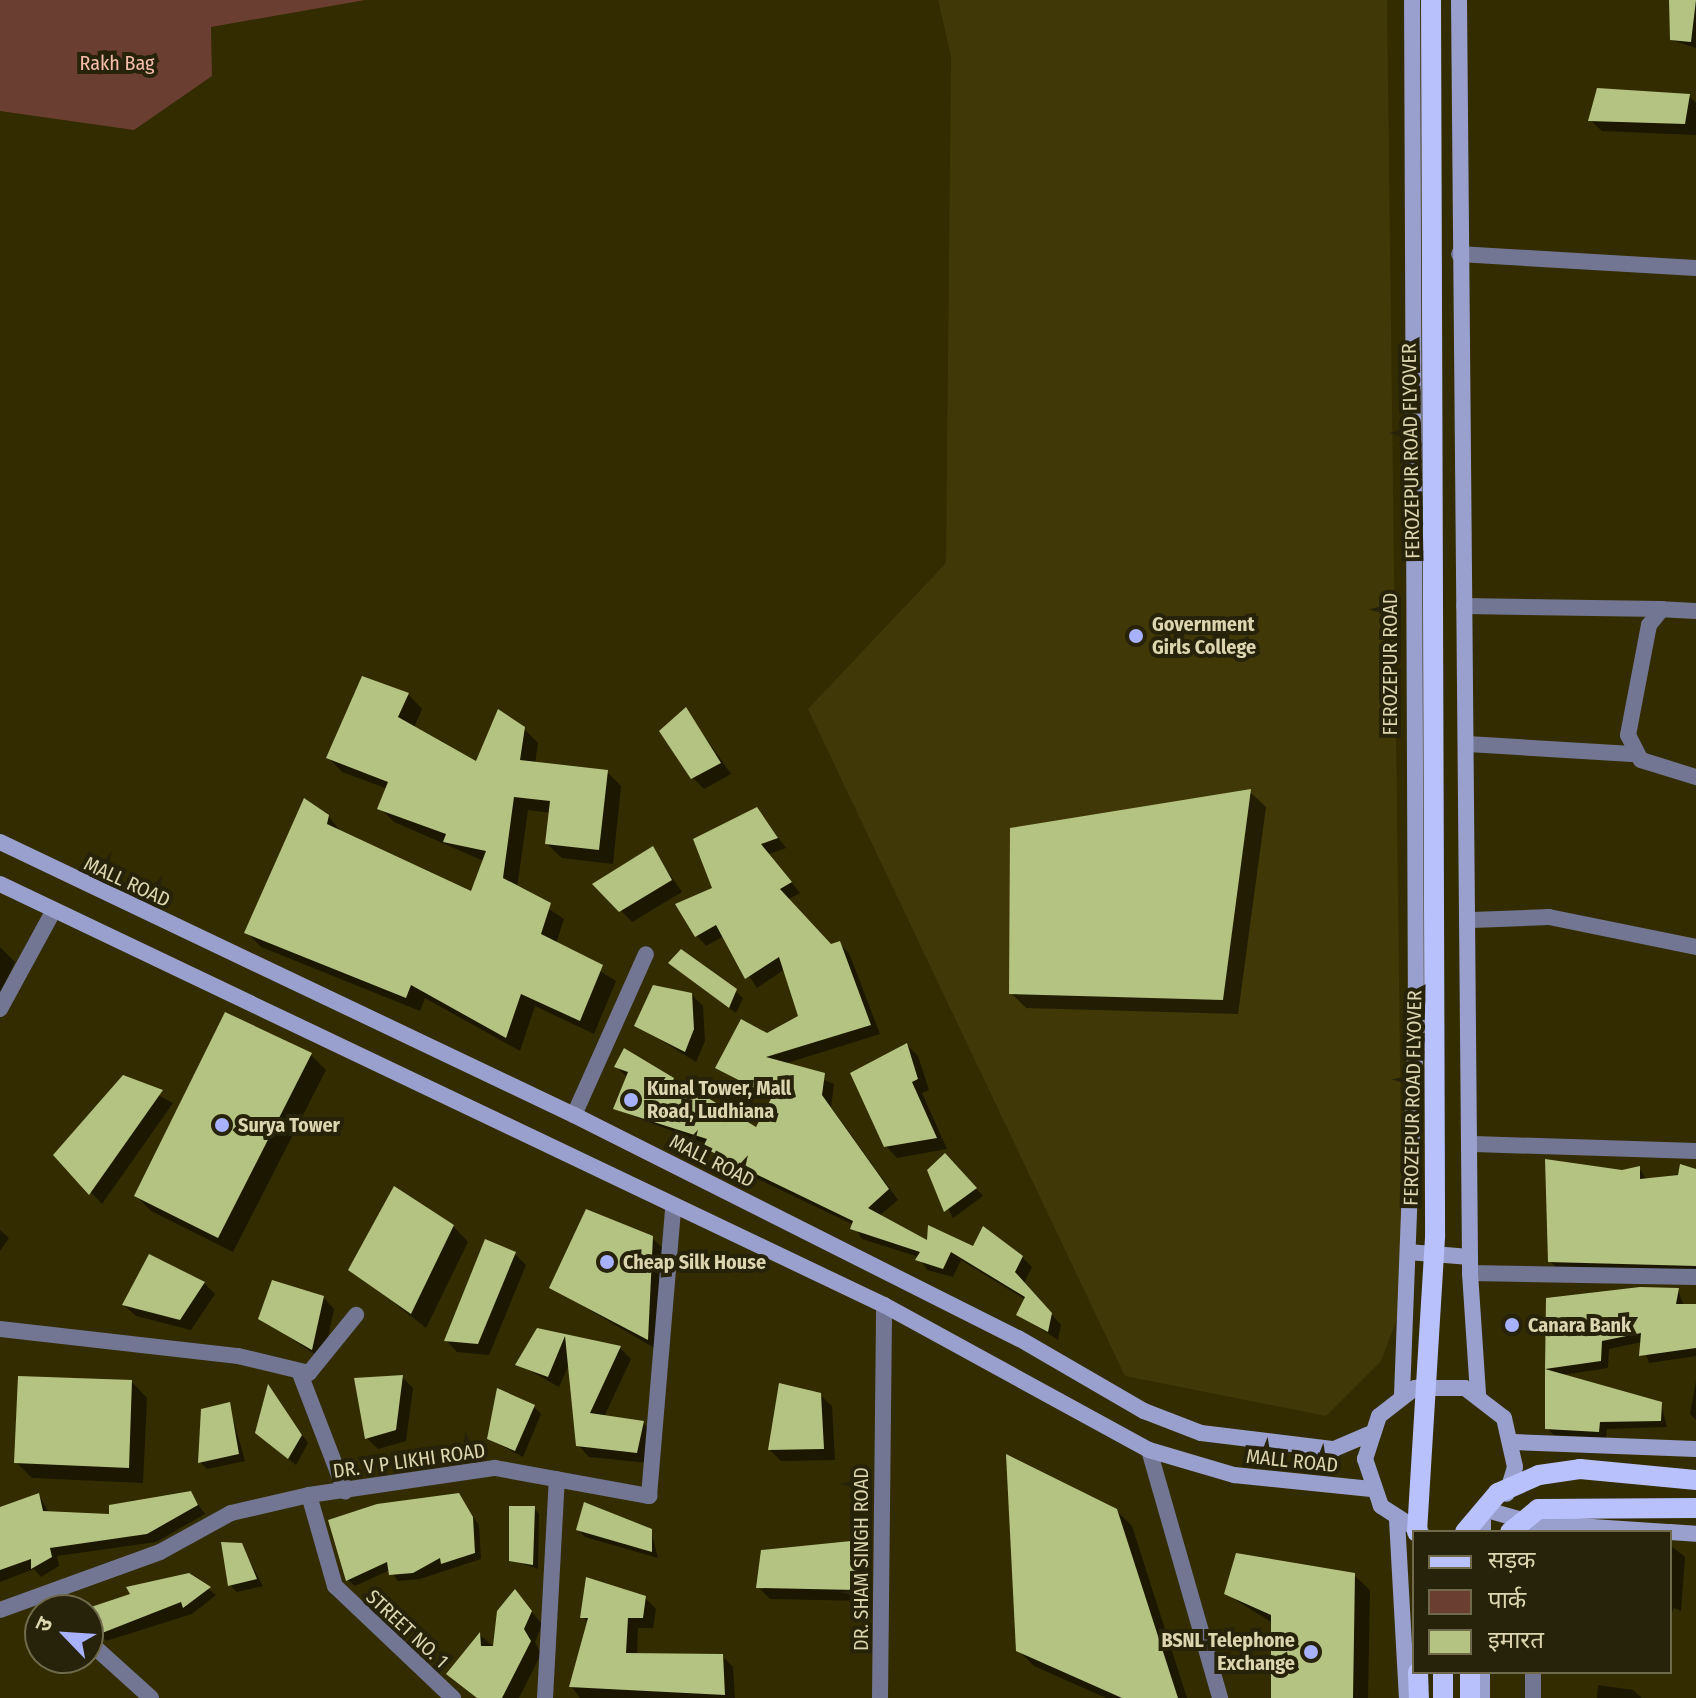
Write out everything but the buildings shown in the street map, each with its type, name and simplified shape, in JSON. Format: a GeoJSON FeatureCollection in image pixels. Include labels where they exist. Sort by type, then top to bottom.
{"type":"FeatureCollection","features":[{"type":"Feature","properties":{"kind":"main road","name":"FEROZEPUR ROAD"},"geometry":{"type":"LineString","coordinates":[[1402,1395],[1416,1029],[1412,0]]}},
{"type":"Feature","properties":{"kind":"main road","name":"FEROZEPUR ROAD FLYOVER"},"geometry":{"type":"LineString","coordinates":[[1419,1530],[1429,1279],[1435,1236],[1431,0]]}},
{"type":"Feature","properties":{"kind":"main road"},"geometry":{"type":"LineString","coordinates":[[1459,0],[1459,254],[1474,1144],[1470,1265],[1478,1395]]}},
{"type":"Feature","properties":{"kind":"main road","name":"MALL ROAD"},"geometry":{"type":"LineString","coordinates":[[0,842],[574,1115],[1018,1338],[1144,1411],[1201,1433],[1334,1449],[1369,1434]]}},
{"type":"Feature","properties":{"kind":"main road","name":"MALL ROAD"},"geometry":{"type":"LineString","coordinates":[[0,884],[673,1208],[884,1305],[1149,1450],[1234,1475],[1371,1489]]}},
{"type":"Feature","properties":{"kind":"main road"},"geometry":{"type":"LineString","coordinates":[[1408,1252],[1470,1265]]}},
{"type":"Feature","properties":{"kind":"main road"},"geometry":{"type":"LineString","coordinates":[[1415,1530],[1397,1520],[1371,1489],[1369,1434],[1402,1395],[1440,1384],[1478,1395],[1504,1418],[1514,1442],[1508,1491],[1489,1514],[1468,1530]]}},
{"type":"Feature","properties":{"kind":"main road"},"geometry":{"type":"LineString","coordinates":[[1514,1442],[1696,1449]]}},
{"type":"Feature","properties":{"kind":"main road"},"geometry":{"type":"LineString","coordinates":[[1460,1530],[1580,1469],[1696,1480]]}},
{"type":"Feature","properties":{"kind":"main road"},"geometry":{"type":"LineString","coordinates":[[1514,1530],[1534,1521],[1696,1508]]}},
{"type":"Feature","properties":{"kind":"main road"},"geometry":{"type":"LineString","coordinates":[[1489,1514],[1644,1530]]}},
{"type":"Feature","properties":{"kind":"main road"},"geometry":{"type":"LineString","coordinates":[[1397,1520],[1407,1698]]}},
{"type":"Feature","properties":{"kind":"main road"},"geometry":{"type":"LineString","coordinates":[[1672,1532],[1696,1534]]}},
{"type":"Feature","properties":{"kind":"main road"},"geometry":{"type":"LineString","coordinates":[[1418,1674],[1419,1698]]}},
{"type":"Feature","properties":{"kind":"main road"},"geometry":{"type":"LineString","coordinates":[[1443,1674],[1443,1698]]}},
{"type":"Feature","properties":{"kind":"main road"},"geometry":{"type":"LineString","coordinates":[[1470,1674],[1470,1698]]}},
{"type":"Feature","properties":{"kind":"main road"},"geometry":{"type":"LineString","coordinates":[[1482,1674],[1482,1698]]}},
{"type":"Feature","properties":{"kind":"street"},"geometry":{"type":"LineString","coordinates":[[1459,254],[1696,268]]}},
{"type":"Feature","properties":{"kind":"street"},"geometry":{"type":"LineString","coordinates":[[1464,606],[1696,611]]}},
{"type":"Feature","properties":{"kind":"street"},"geometry":{"type":"LineString","coordinates":[[1632,754],[1628,735],[1649,625],[1662,609]]}},
{"type":"Feature","properties":{"kind":"street"},"geometry":{"type":"LineString","coordinates":[[1468,744],[1632,754],[1696,777]]}},
{"type":"Feature","properties":{"kind":"street"},"geometry":{"type":"LineString","coordinates":[[0,1009],[54,910]]}},
{"type":"Feature","properties":{"kind":"street"},"geometry":{"type":"LineString","coordinates":[[1472,920],[1562,919],[1696,947]]}},
{"type":"Feature","properties":{"kind":"street"},"geometry":{"type":"LineString","coordinates":[[574,1115],[646,954]]}},
{"type":"Feature","properties":{"kind":"street"},"geometry":{"type":"LineString","coordinates":[[1474,1144],[1696,1151]]}},
{"type":"Feature","properties":{"kind":"street","name":"DR. V P LIKHI ROAD"},"geometry":{"type":"LineString","coordinates":[[51,1594],[160,1552],[212,1520],[309,1495],[481,1468],[557,1479],[641,1497],[653,1491],[673,1208]]}},
{"type":"Feature","properties":{"kind":"street"},"geometry":{"type":"LineString","coordinates":[[1470,1265],[1696,1277]]}},
{"type":"Feature","properties":{"kind":"street","name":"DR. SHAM SINGH ROAD"},"geometry":{"type":"LineString","coordinates":[[880,1698],[884,1305]]}},
{"type":"Feature","properties":{"kind":"street"},"geometry":{"type":"LineString","coordinates":[[0,1329],[238,1356],[299,1371],[324,1362],[356,1315]]}},
{"type":"Feature","properties":{"kind":"street"},"geometry":{"type":"LineString","coordinates":[[299,1371],[345,1491]]}},
{"type":"Feature","properties":{"kind":"street"},"geometry":{"type":"LineString","coordinates":[[1149,1450],[1220,1698]]}},
{"type":"Feature","properties":{"kind":"street"},"geometry":{"type":"LineString","coordinates":[[545,1698],[557,1479]]}},
{"type":"Feature","properties":{"kind":"street","name":"STREET NO. 1"},"geometry":{"type":"LineString","coordinates":[[309,1495],[335,1586],[453,1698]]}},
{"type":"Feature","properties":{"kind":"street","name":"DR. V P LIKHI ROAD"},"geometry":{"type":"LineString","coordinates":[[0,1610],[24,1603]]}},
{"type":"Feature","properties":{"kind":"street"},"geometry":{"type":"LineString","coordinates":[[104,1655],[151,1698]]}},
{"type":"Feature","properties":{"kind":"street"},"geometry":{"type":"LineString","coordinates":[[1533,1674],[1533,1698]]}},
{"type":"Feature","properties":{"kind":"shaded area","name":"Government Girls College"},"geometry":{"type":"Polygon","coordinates":[[[938,0],[1387,0],[1403,1303],[1381,1361],[1326,1416],[1125,1376],[808,709],[946,563],[951,56],[938,0]]]}},
{"type":"Feature","properties":{"kind":"green space","name":"Rakh Bag"},"geometry":{"type":"Polygon","coordinates":[[[0,0],[365,0],[211,27],[212,76],[134,130],[0,111],[0,0]]]}},
{"type":"Feature","properties":{"kind":"place","name":"Government Girls College"},"geometry":{"type":"Point","coordinates":[1136,636]}},
{"type":"Feature","properties":{"kind":"place","name":"Kunal Tower, Mall Road, Ludhiana"},"geometry":{"type":"Point","coordinates":[631,1100]}},
{"type":"Feature","properties":{"kind":"place","name":"Surya Tower"},"geometry":{"type":"Point","coordinates":[222,1125]}},
{"type":"Feature","properties":{"kind":"place","name":"Cheap Silk House"},"geometry":{"type":"Point","coordinates":[607,1262]}},
{"type":"Feature","properties":{"kind":"place","name":"Canara Bank"},"geometry":{"type":"Point","coordinates":[1512,1325]}},
{"type":"Feature","properties":{"kind":"place","name":"BSNL Telephone Exchange"},"geometry":{"type":"Point","coordinates":[1311,1652]}}]}
